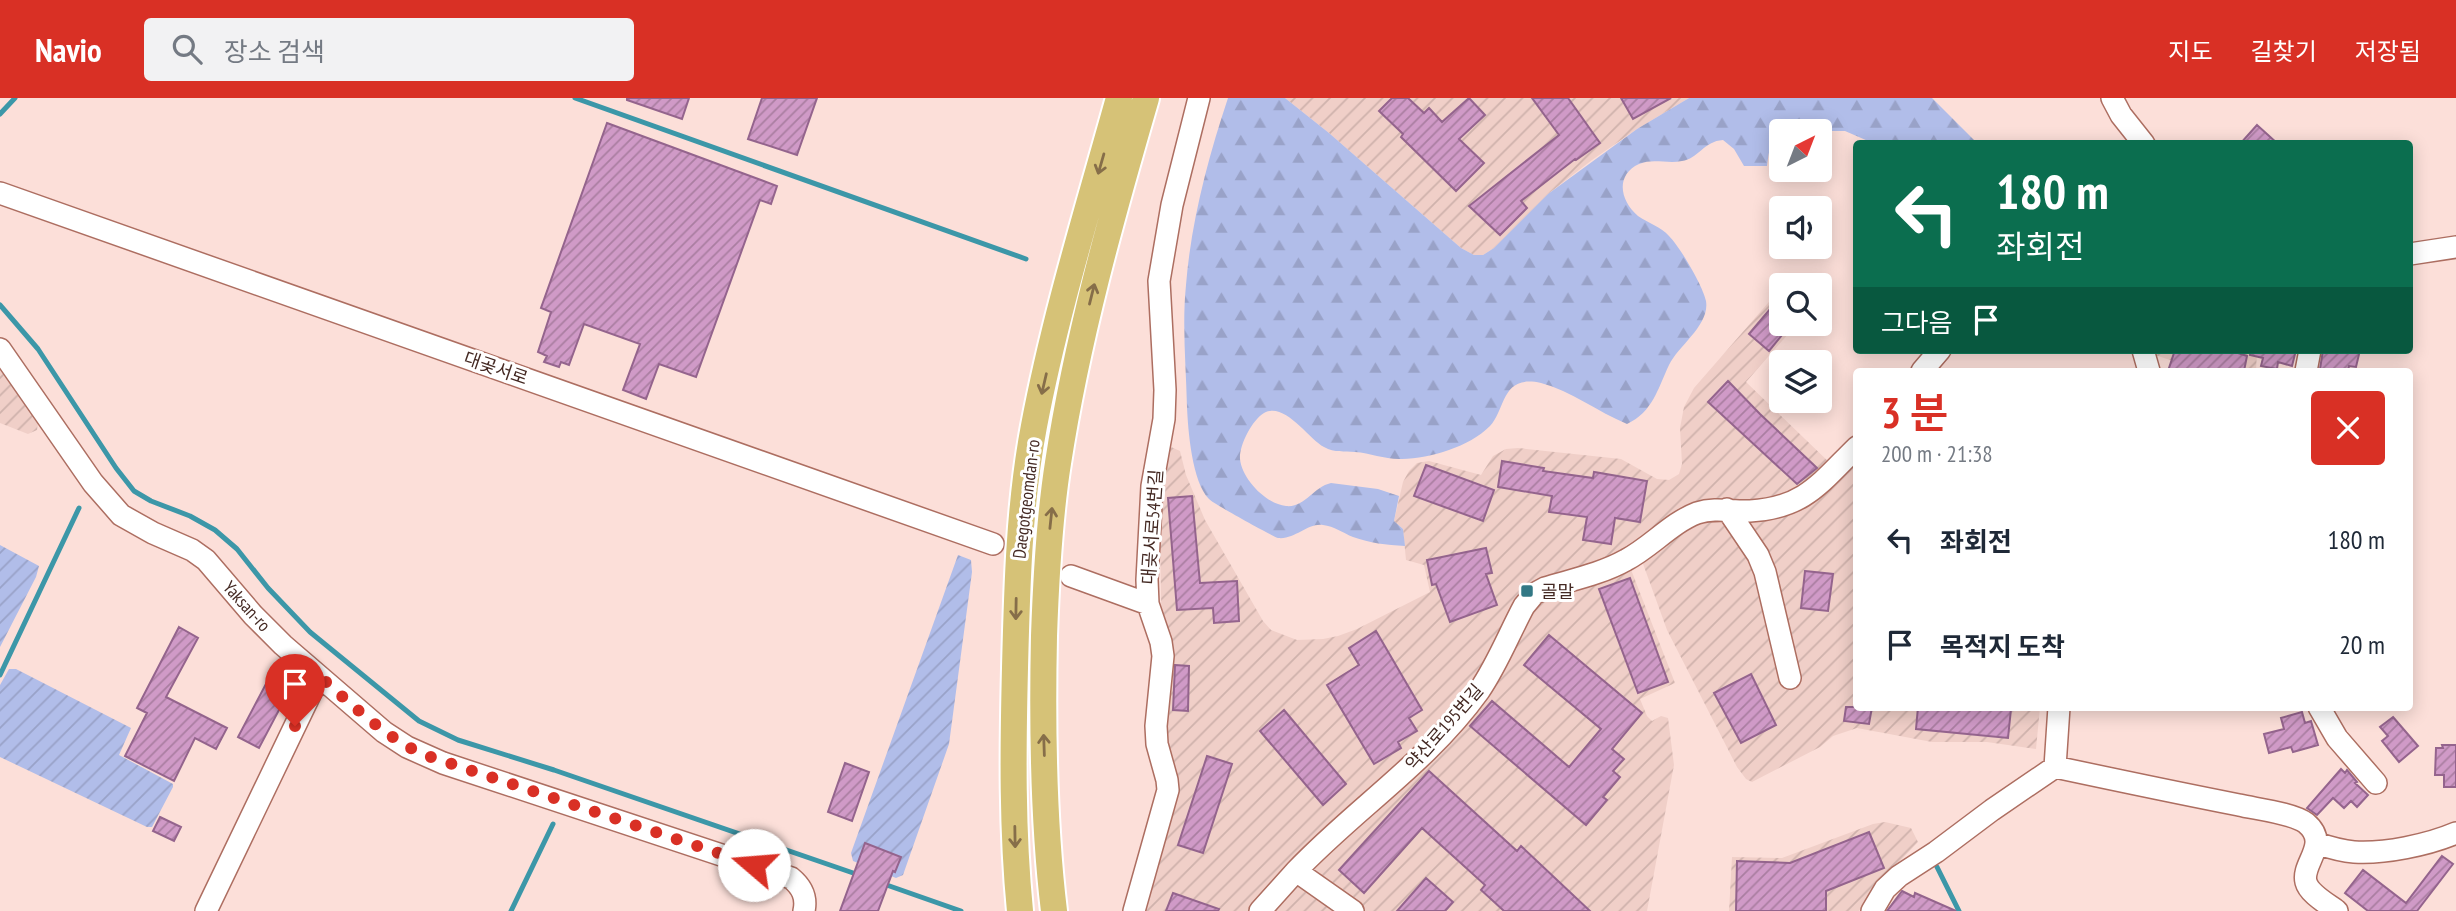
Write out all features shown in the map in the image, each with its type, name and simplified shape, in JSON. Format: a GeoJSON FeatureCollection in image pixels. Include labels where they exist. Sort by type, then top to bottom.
{"type":"FeatureCollection","features":[{"type":"Feature","properties":{"kind":"main road","name":"Daegotgeomdan-ro"},"geometry":{"type":"LineString","coordinates":[[1020,911],[1016,863],[1014,729],[1017,574],[1027,479],[1034,427],[1046,376],[1119,98]]}},
{"type":"Feature","properties":{"kind":"main road","name":"Daegotgeomdan-ro"},"geometry":{"type":"LineString","coordinates":[[1054,911],[1049,865],[1043,700],[1046,564],[1057,464],[1073,373],[1146,98]]}},
{"type":"Feature","properties":{"kind":"street","name":"대곶서로54번길"},"geometry":{"type":"LineString","coordinates":[[1134,911],[1168,790],[1157,744],[1156,726],[1163,656],[1148,604],[1147,580],[1151,497],[1164,419],[1165,390],[1159,300],[1161,261],[1199,98]]}},
{"type":"Feature","properties":{"kind":"street"},"geometry":{"type":"LineString","coordinates":[[2112,98],[2121,115],[2141,140]]}},
{"type":"Feature","properties":{"kind":"street","name":"대곶서로"},"geometry":{"type":"LineString","coordinates":[[0,193],[993,544]]}},
{"type":"Feature","properties":{"kind":"street"},"geometry":{"type":"LineString","coordinates":[[2413,254],[2456,247]]}},
{"type":"Feature","properties":{"kind":"street","name":"Yaksan-ro"},"geometry":{"type":"LineString","coordinates":[[0,349],[93,484],[110,504],[136,525],[192,550],[206,560],[253,615],[384,732],[407,747],[443,762],[779,873],[799,884],[804,894],[804,911]]}},
{"type":"Feature","properties":{"kind":"street"},"geometry":{"type":"LineString","coordinates":[[1925,368],[1937,354]]}},
{"type":"Feature","properties":{"kind":"street","name":"약산로195번길"},"geometry":{"type":"LineString","coordinates":[[1260,911],[1326,841],[1399,778],[1438,739],[1480,690],[1524,606],[1534,594],[1625,561],[1697,513],[1712,509],[1769,509],[1795,502],[1820,484],[1853,450]]}},
{"type":"Feature","properties":{"kind":"street"},"geometry":{"type":"LineString","coordinates":[[1727,509],[1762,563],[1790,678]]}},
{"type":"Feature","properties":{"kind":"street"},"geometry":{"type":"LineString","coordinates":[[1071,576],[1148,604]]}},
{"type":"Feature","properties":{"kind":"street"},"geometry":{"type":"LineString","coordinates":[[206,911],[319,676]]}},
{"type":"Feature","properties":{"kind":"street"},"geometry":{"type":"LineString","coordinates":[[2055,766],[2059,711]]}},
{"type":"Feature","properties":{"kind":"street"},"geometry":{"type":"LineString","coordinates":[[2321,711],[2337,738],[2376,783]]}},
{"type":"Feature","properties":{"kind":"street"},"geometry":{"type":"LineString","coordinates":[[1872,911],[1885,889],[1899,876],[2055,766],[2297,818],[2310,827],[2316,843],[2306,883],[2309,889],[2337,911]]}},
{"type":"Feature","properties":{"kind":"street"},"geometry":{"type":"LineString","coordinates":[[2316,843],[2341,850],[2369,852],[2432,842],[2456,833]]}},
{"type":"Feature","properties":{"kind":"street"},"geometry":{"type":"LineString","coordinates":[[1296,871],[1353,911]]}},
{"type":"Feature","properties":{"kind":"shaded area"},"geometry":{"type":"Polygon","coordinates":[[[1285,98],[1689,98],[1592,160],[1548,194],[1494,248],[1483,255],[1474,255],[1461,248],[1285,98]]]}},
{"type":"Feature","properties":{"kind":"shaded area"},"geometry":{"type":"Polygon","coordinates":[[[1769,302],[1769,336],[1786,336],[1774,350],[1769,350],[1769,356],[1746,382],[1769,404],[1769,413],[1778,413],[1832,465],[1793,498],[1736,505],[1627,551],[1539,584],[1472,687],[1431,735],[1273,883],[1248,911],[1139,911],[1164,756],[1159,484],[1169,446],[1180,451],[1186,475],[1205,520],[1263,621],[1271,630],[1297,640],[1323,639],[1357,629],[1430,592],[1424,565],[1406,560],[1403,529],[1394,521],[1403,482],[1417,463],[1429,461],[1481,475],[1493,456],[1506,449],[1518,448],[1621,459],[1657,479],[1669,480],[1679,474],[1682,464],[1680,428],[1684,407],[1694,388],[1769,302]]]}},
{"type":"Feature","properties":{"kind":"shaded area"},"geometry":{"type":"Polygon","coordinates":[[[2152,354],[2257,354],[2256,368],[2194,368],[2152,354]]]}},
{"type":"Feature","properties":{"kind":"shaded area"},"geometry":{"type":"Polygon","coordinates":[[[0,368],[38,423],[37,430],[28,434],[0,423],[0,368]]]}},
{"type":"Feature","properties":{"kind":"shaded area"},"geometry":{"type":"Polygon","coordinates":[[[1853,463],[1853,711],[2040,711],[2036,749],[1987,742],[1932,742],[1857,728],[1833,736],[1820,747],[1752,782],[1746,779],[1737,767],[1667,630],[1642,561],[1700,522],[1781,516],[1810,504],[1853,463]]]}},
{"type":"Feature","properties":{"kind":"shaded area"},"geometry":{"type":"Polygon","coordinates":[[[1630,567],[1675,683],[1640,699],[1652,721],[1661,716],[1668,718],[1674,765],[1647,911],[1272,911],[1292,888],[1405,782],[1539,600],[1630,567]]]}},
{"type":"Feature","properties":{"kind":"shaded area"},"geometry":{"type":"Polygon","coordinates":[[[1885,822],[1911,828],[1918,842],[1879,883],[1859,911],[1729,911],[1732,857],[1782,858],[1885,822]]]}},
{"type":"Feature","properties":{"kind":"green space"},"geometry":{"type":"Polygon","coordinates":[[[1228,98],[1285,98],[1461,248],[1474,255],[1483,255],[1494,248],[1548,194],[1637,129],[1689,98],[1932,98],[1974,140],[1866,140],[1845,131],[1832,131],[1832,119],[1769,119],[1767,166],[1744,166],[1734,149],[1723,140],[1711,143],[1688,160],[1644,162],[1631,169],[1623,181],[1627,203],[1638,216],[1662,230],[1674,241],[1700,286],[1706,301],[1706,310],[1699,327],[1669,365],[1649,406],[1627,424],[1563,391],[1541,383],[1528,382],[1512,388],[1490,426],[1471,440],[1437,454],[1402,459],[1328,449],[1280,412],[1272,411],[1259,416],[1244,441],[1240,459],[1245,474],[1263,496],[1278,504],[1293,506],[1331,483],[1378,489],[1399,496],[1394,521],[1403,529],[1405,546],[1366,541],[1323,525],[1312,526],[1290,537],[1278,538],[1213,502],[1203,491],[1192,455],[1184,330],[1186,285],[1201,190],[1228,98]]]}},
{"type":"Feature","properties":{"kind":"green space"},"geometry":{"type":"Polygon","coordinates":[[[0,545],[39,566],[0,647],[0,545]]]}},
{"type":"Feature","properties":{"kind":"green space"},"geometry":{"type":"Polygon","coordinates":[[[958,555],[971,560],[972,572],[949,744],[903,875],[896,878],[853,861],[851,853],[958,555]]]}},
{"type":"Feature","properties":{"kind":"green space"},"geometry":{"type":"Polygon","coordinates":[[[9,669],[16,669],[131,728],[119,755],[173,784],[152,827],[0,757],[0,685],[9,669]]]}},
{"type":"Feature","properties":{"kind":"building"},"geometry":{"type":"Polygon","coordinates":[[[627,98],[689,98],[682,119],[627,98]]]}},
{"type":"Feature","properties":{"kind":"building"},"geometry":{"type":"Polygon","coordinates":[[[762,98],[817,98],[797,155],[748,139],[762,98]]]}},
{"type":"Feature","properties":{"kind":"building"},"geometry":{"type":"Polygon","coordinates":[[[1392,98],[1408,98],[1424,113],[1429,108],[1442,122],[1469,98],[1485,115],[1459,139],[1484,163],[1456,191],[1401,137],[1403,134],[1379,111],[1392,98]]]}},
{"type":"Feature","properties":{"kind":"building"},"geometry":{"type":"Polygon","coordinates":[[[1532,98],[1568,98],[1600,143],[1521,201],[1527,208],[1500,235],[1469,206],[1559,135],[1532,98]]]}},
{"type":"Feature","properties":{"kind":"building"},"geometry":{"type":"Polygon","coordinates":[[[1621,98],[1671,98],[1633,119],[1621,98]]]}},
{"type":"Feature","properties":{"kind":"building"},"geometry":{"type":"Polygon","coordinates":[[[607,123],[777,186],[771,204],[760,200],[696,377],[659,364],[646,399],[623,390],[640,344],[584,324],[569,365],[561,362],[559,367],[544,362],[547,356],[538,352],[551,312],[541,308],[607,123]]]}},
{"type":"Feature","properties":{"kind":"building"},"geometry":{"type":"Polygon","coordinates":[[[2257,125],[2274,140],[2244,140],[2257,125]]]}},
{"type":"Feature","properties":{"kind":"building"},"geometry":{"type":"Polygon","coordinates":[[[1769,310],[1769,336],[1781,336],[1769,351],[1749,334],[1769,310]]]}},
{"type":"Feature","properties":{"kind":"building"},"geometry":{"type":"Polygon","coordinates":[[[2174,354],[2247,356],[2245,368],[2169,368],[2174,354]]]}},
{"type":"Feature","properties":{"kind":"building"},"geometry":{"type":"Polygon","coordinates":[[[2295,354],[2292,366],[2278,362],[2277,368],[2261,366],[2263,358],[2250,355],[2295,354]]]}},
{"type":"Feature","properties":{"kind":"building"},"geometry":{"type":"Polygon","coordinates":[[[2322,354],[2359,354],[2356,367],[2320,368],[2322,354]]]}},
{"type":"Feature","properties":{"kind":"building"},"geometry":{"type":"Polygon","coordinates":[[[1728,381],[1817,468],[1797,484],[1708,402],[1728,381]]]}},
{"type":"Feature","properties":{"kind":"building"},"geometry":{"type":"Polygon","coordinates":[[[1502,461],[1544,468],[1543,471],[1593,478],[1594,472],[1647,481],[1640,522],[1615,518],[1611,544],[1583,540],[1587,517],[1549,512],[1552,496],[1498,487],[1502,461]]]}},
{"type":"Feature","properties":{"kind":"building"},"geometry":{"type":"Polygon","coordinates":[[[1426,465],[1494,490],[1483,521],[1414,496],[1426,465]]]}},
{"type":"Feature","properties":{"kind":"building"},"geometry":{"type":"Polygon","coordinates":[[[1192,496],[1200,583],[1237,581],[1239,621],[1214,623],[1213,608],[1177,610],[1168,498],[1192,496]]]}},
{"type":"Feature","properties":{"kind":"building"},"geometry":{"type":"Polygon","coordinates":[[[1486,548],[1492,573],[1486,574],[1497,605],[1450,622],[1436,584],[1432,585],[1427,560],[1486,548]]]}},
{"type":"Feature","properties":{"kind":"building"},"geometry":{"type":"Polygon","coordinates":[[[1805,571],[1833,574],[1828,611],[1801,608],[1805,571]]]}},
{"type":"Feature","properties":{"kind":"building"},"geometry":{"type":"Polygon","coordinates":[[[1630,578],[1668,682],[1638,693],[1599,589],[1630,578]]]}},
{"type":"Feature","properties":{"kind":"building"},"geometry":{"type":"Polygon","coordinates":[[[179,627],[198,638],[166,697],[227,728],[216,749],[195,738],[174,781],[125,756],[147,713],[137,708],[179,627]]]}},
{"type":"Feature","properties":{"kind":"building"},"geometry":{"type":"Polygon","coordinates":[[[1376,631],[1422,710],[1409,718],[1417,731],[1398,742],[1401,748],[1374,764],[1327,685],[1359,665],[1349,648],[1376,631]]]}},
{"type":"Feature","properties":{"kind":"building"},"geometry":{"type":"Polygon","coordinates":[[[1549,635],[1642,713],[1612,749],[1624,759],[1613,771],[1620,777],[1603,797],[1607,800],[1586,825],[1470,726],[1492,701],[1569,767],[1601,729],[1524,665],[1549,635]]]}},
{"type":"Feature","properties":{"kind":"building"},"geometry":{"type":"Polygon","coordinates":[[[1175,665],[1189,666],[1188,711],[1173,710],[1175,665]]]}},
{"type":"Feature","properties":{"kind":"building"},"geometry":{"type":"Polygon","coordinates":[[[1751,674],[1776,725],[1741,743],[1714,693],[1751,674]]]}},
{"type":"Feature","properties":{"kind":"building"},"geometry":{"type":"Polygon","coordinates":[[[268,680],[289,691],[259,748],[238,737],[268,680]]]}},
{"type":"Feature","properties":{"kind":"building"},"geometry":{"type":"Polygon","coordinates":[[[1846,707],[1853,707],[1853,711],[1871,711],[1869,724],[1844,721],[1846,707]]]}},
{"type":"Feature","properties":{"kind":"building"},"geometry":{"type":"Polygon","coordinates":[[[1284,710],[1346,784],[1323,805],[1260,731],[1284,710]]]}},
{"type":"Feature","properties":{"kind":"building"},"geometry":{"type":"Polygon","coordinates":[[[1918,711],[2011,711],[2008,738],[1916,729],[1918,711]]]}},
{"type":"Feature","properties":{"kind":"building"},"geometry":{"type":"Polygon","coordinates":[[[2302,712],[2305,723],[2311,721],[2318,745],[2293,752],[2291,747],[2269,753],[2264,734],[2284,729],[2281,718],[2302,712]]]}},
{"type":"Feature","properties":{"kind":"building"},"geometry":{"type":"Polygon","coordinates":[[[2393,717],[2418,746],[2399,762],[2382,741],[2388,736],[2380,727],[2393,717]]]}},
{"type":"Feature","properties":{"kind":"building"},"geometry":{"type":"Polygon","coordinates":[[[2442,745],[2456,745],[2456,787],[2444,787],[2444,775],[2435,775],[2436,748],[2443,748],[2442,745]]]}},
{"type":"Feature","properties":{"kind":"building"},"geometry":{"type":"Polygon","coordinates":[[[1207,756],[1232,764],[1203,853],[1178,845],[1207,756]]]}},
{"type":"Feature","properties":{"kind":"building"},"geometry":{"type":"Polygon","coordinates":[[[845,763],[869,772],[852,821],[828,812],[845,763]]]}},
{"type":"Feature","properties":{"kind":"building"},"geometry":{"type":"Polygon","coordinates":[[[2341,769],[2345,773],[2347,770],[2357,782],[2355,783],[2368,795],[2357,807],[2351,801],[2344,808],[2333,798],[2317,815],[2307,808],[2341,769]]]}},
{"type":"Feature","properties":{"kind":"building"},"geometry":{"type":"Polygon","coordinates":[[[1429,771],[1517,851],[1521,846],[1590,911],[1504,911],[1481,890],[1485,885],[1422,828],[1364,893],[1339,870],[1429,771]]]}},
{"type":"Feature","properties":{"kind":"building"},"geometry":{"type":"Polygon","coordinates":[[[160,817],[181,827],[174,841],[153,831],[160,817]]]}},
{"type":"Feature","properties":{"kind":"building"},"geometry":{"type":"Polygon","coordinates":[[[1869,832],[1884,868],[1826,891],[1826,911],[1736,911],[1737,861],[1790,863],[1869,832]]]}},
{"type":"Feature","properties":{"kind":"building"},"geometry":{"type":"Polygon","coordinates":[[[865,843],[901,857],[878,911],[840,911],[865,843]]]}},
{"type":"Feature","properties":{"kind":"building"},"geometry":{"type":"Polygon","coordinates":[[[2442,856],[2453,864],[2417,911],[2368,911],[2345,893],[2363,870],[2406,903],[2442,856]]]}},
{"type":"Feature","properties":{"kind":"building"},"geometry":{"type":"Polygon","coordinates":[[[1426,878],[1453,902],[1445,911],[1397,911],[1426,878]]]}},
{"type":"Feature","properties":{"kind":"building"},"geometry":{"type":"Polygon","coordinates":[[[1902,891],[1914,897],[1915,893],[1956,911],[1887,911],[1902,891]]]}},
{"type":"Feature","properties":{"kind":"building"},"geometry":{"type":"Polygon","coordinates":[[[1173,893],[1219,909],[1166,911],[1173,893]]]}},
{"type":"Feature","properties":{"kind":"waterway"},"geometry":{"type":"LineString","coordinates":[[0,114],[15,98]]}},
{"type":"Feature","properties":{"kind":"waterway"},"geometry":{"type":"LineString","coordinates":[[575,98],[1026,259]]}},
{"type":"Feature","properties":{"kind":"waterway"},"geometry":{"type":"LineString","coordinates":[[0,305],[38,349],[134,491],[215,530],[237,549],[268,588],[310,632],[419,721],[458,740],[554,770],[859,875]]}},
{"type":"Feature","properties":{"kind":"waterway"},"geometry":{"type":"LineString","coordinates":[[0,675],[79,508]]}},
{"type":"Feature","properties":{"kind":"waterway"},"geometry":{"type":"LineString","coordinates":[[511,911],[553,824]]}},
{"type":"Feature","properties":{"kind":"waterway"},"geometry":{"type":"LineString","coordinates":[[1937,867],[1959,911]]}},
{"type":"Feature","properties":{"kind":"waterway"},"geometry":{"type":"LineString","coordinates":[[881,883],[961,911]]}},
{"type":"Feature","properties":{"kind":"place","name":"골말"},"geometry":{"type":"Point","coordinates":[1527,591]}},
{"type":"Feature","properties":{"kind":"route"},"geometry":{"type":"LineString","coordinates":[[295,726],[319,676],[384,732],[425,755],[754,865]]}}]}
